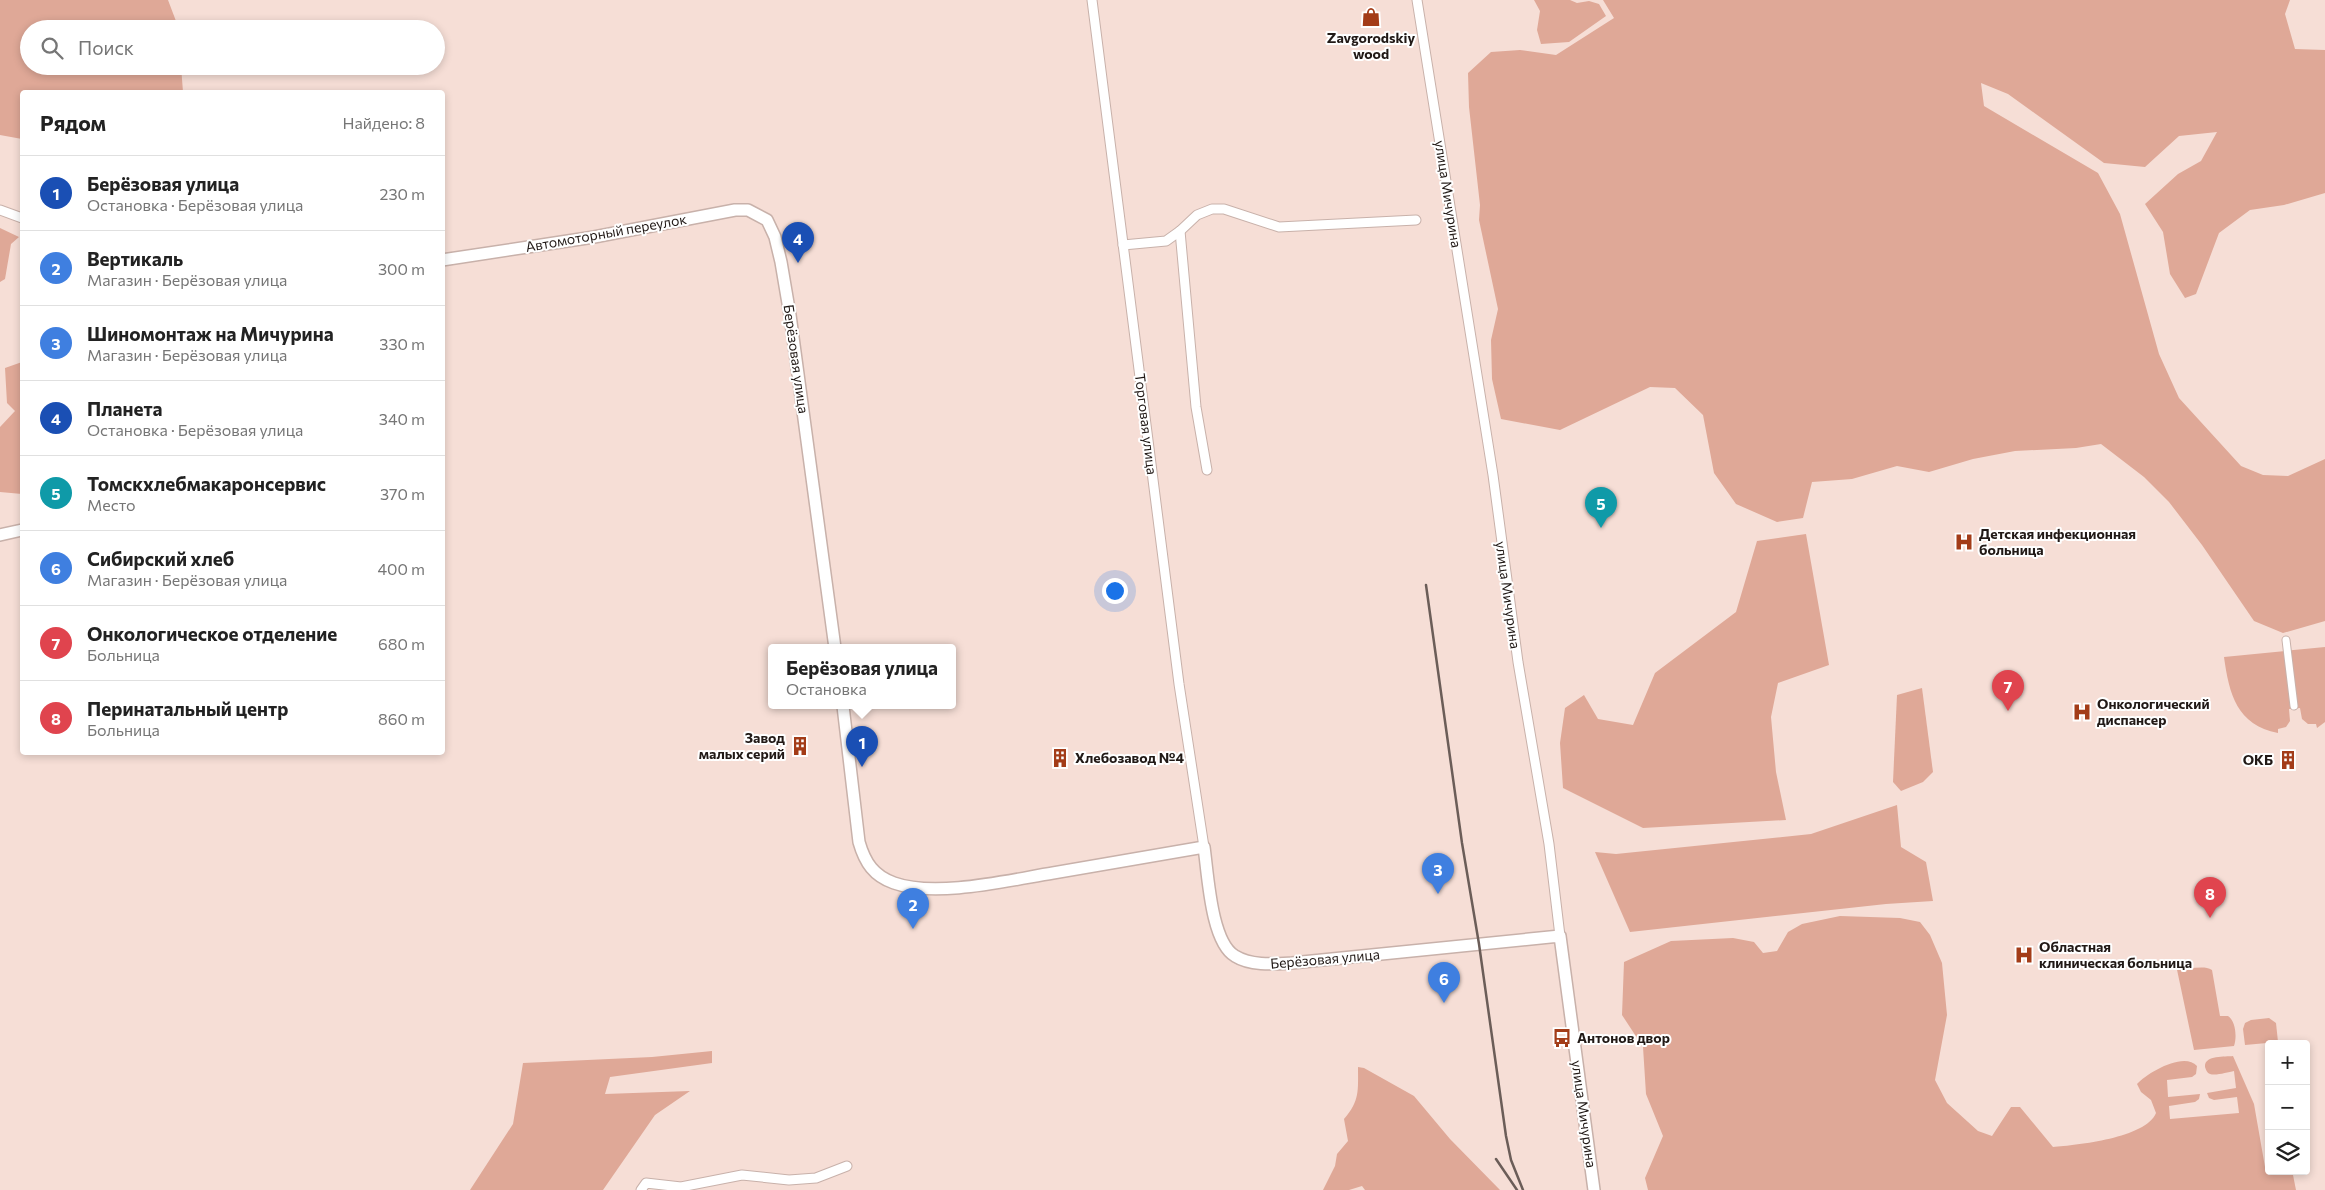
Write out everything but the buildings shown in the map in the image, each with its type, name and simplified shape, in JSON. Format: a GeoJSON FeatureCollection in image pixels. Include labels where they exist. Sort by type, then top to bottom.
{"type":"FeatureCollection","features":[{"type":"Feature","properties":{"kind":"street","name":"Торговая улица"},"geometry":{"type":"LineString","coordinates":[[1092,0],[1179,684],[1204,847]]}},
{"type":"Feature","properties":{"kind":"street","name":"улица Мичурина"},"geometry":{"type":"LineString","coordinates":[[1417,0],[1493,475],[1518,662],[1549,844],[1594,1190]]}},
{"type":"Feature","properties":{"kind":"street"},"geometry":{"type":"LineString","coordinates":[[1123,245],[1166,241],[1180,231],[1197,214],[1212,209],[1224,209],[1279,227],[1416,220]]}},
{"type":"Feature","properties":{"kind":"street"},"geometry":{"type":"LineString","coordinates":[[0,210],[20,217]]}},
{"type":"Feature","properties":{"kind":"street","name":"Автомоторный переулок"},"geometry":{"type":"LineString","coordinates":[[445,260],[594,237],[735,210],[748,210],[767,220]]}},
{"type":"Feature","properties":{"kind":"street","name":"Берёзовая улица"},"geometry":{"type":"LineString","coordinates":[[767,220],[775,237],[790,315],[835,644]]}},
{"type":"Feature","properties":{"kind":"street"},"geometry":{"type":"LineString","coordinates":[[1180,231],[1195,398],[1207,470]]}},
{"type":"Feature","properties":{"kind":"street"},"geometry":{"type":"LineString","coordinates":[[0,535],[20,530]]}},
{"type":"Feature","properties":{"kind":"street"},"geometry":{"type":"LineString","coordinates":[[2286,640],[2294,706]]}},
{"type":"Feature","properties":{"kind":"street"},"geometry":{"type":"LineString","coordinates":[[843,709],[863,856],[868,866],[880,876],[894,883],[919,888],[938,889],[1005,881],[1204,847]]}},
{"type":"Feature","properties":{"kind":"street","name":"Берёзовая улица"},"geometry":{"type":"LineString","coordinates":[[1204,847],[1217,933],[1225,948],[1235,956],[1245,960],[1266,964],[1292,963],[1560,936]]}},
{"type":"Feature","properties":{"kind":"street"},"geometry":{"type":"LineString","coordinates":[[641,1190],[646,1184],[681,1187],[742,1175],[790,1180],[816,1178],[847,1166]]}},
{"type":"Feature","properties":{"kind":"shaded area"},"geometry":{"type":"Polygon","coordinates":[[[0,0],[168,0],[176,20],[20,20],[20,75],[182,75],[183,90],[20,90],[20,139],[0,135],[0,0]]]}},
{"type":"Feature","properties":{"kind":"shaded area"},"geometry":{"type":"Polygon","coordinates":[[[1534,0],[1570,0],[1577,3],[1589,1],[1599,4],[1606,16],[1569,42],[1541,44],[1537,30],[1540,11],[1534,0]]]}},
{"type":"Feature","properties":{"kind":"shaded area"},"geometry":{"type":"Polygon","coordinates":[[[1603,0],[2290,0],[2285,14],[2295,49],[2325,50],[2325,193],[2284,205],[2250,210],[2219,233],[2196,294],[2185,298],[2170,274],[2163,232],[2145,204],[2178,174],[2201,161],[2217,132],[2179,136],[2145,167],[2104,163],[2008,94],[1981,83],[1984,106],[2098,173],[2120,214],[2159,354],[2179,398],[2241,466],[2263,475],[2288,476],[2325,459],[2325,621],[2283,633],[2254,621],[2202,545],[2169,502],[2144,477],[2101,444],[2076,448],[2015,451],[1973,459],[1929,472],[1897,466],[1852,479],[1812,482],[1803,518],[1777,522],[1736,504],[1714,473],[1703,415],[1675,388],[1650,387],[1560,430],[1501,419],[1492,379],[1491,340],[1498,309],[1479,220],[1480,205],[1469,107],[1468,73],[1491,52],[1520,50],[1556,55],[1614,18],[1603,0]]]}},
{"type":"Feature","properties":{"kind":"shaded area"},"geometry":{"type":"Polygon","coordinates":[[[0,228],[19,237],[11,244],[5,279],[0,282],[0,228]]]}},
{"type":"Feature","properties":{"kind":"shaded area"},"geometry":{"type":"Polygon","coordinates":[[[20,363],[20,494],[0,492],[0,427],[15,411],[7,403],[5,368],[20,363]]]}},
{"type":"Feature","properties":{"kind":"shaded area"},"geometry":{"type":"Polygon","coordinates":[[[1806,534],[1829,665],[1778,683],[1771,717],[1776,772],[1786,820],[1643,828],[1563,788],[1560,743],[1565,708],[1584,695],[1598,719],[1633,725],[1655,673],[1736,612],[1757,541],[1806,534]]]}},
{"type":"Feature","properties":{"kind":"shaded area"},"geometry":{"type":"Polygon","coordinates":[[[2325,647],[2325,722],[2317,728],[2316,724],[2308,724],[2302,719],[2300,708],[2289,709],[2290,721],[2286,727],[2278,729],[2278,733],[2264,729],[2244,715],[2232,695],[2224,657],[2325,647]]]}},
{"type":"Feature","properties":{"kind":"shaded area"},"geometry":{"type":"Polygon","coordinates":[[[1922,688],[1933,772],[1923,782],[1901,791],[1893,782],[1897,695],[1922,688]]]}},
{"type":"Feature","properties":{"kind":"shaded area"},"geometry":{"type":"Polygon","coordinates":[[[1897,805],[1901,847],[1926,862],[1933,901],[1886,904],[1630,932],[1595,852],[1616,854],[1811,834],[1897,805]]]}},
{"type":"Feature","properties":{"kind":"shaded area"},"geometry":{"type":"Polygon","coordinates":[[[1840,916],[1900,918],[1920,922],[1930,935],[1942,963],[1947,1015],[1935,1080],[1947,1103],[1978,1131],[1992,1136],[2011,1107],[2020,1107],[2053,1147],[2094,1142],[2125,1134],[2139,1129],[2150,1122],[2156,1113],[2151,1100],[2141,1092],[2137,1084],[2149,1074],[2166,1065],[2184,1061],[2191,1062],[2197,1066],[2196,1074],[2192,1077],[2167,1080],[2168,1097],[2200,1094],[2199,1099],[2195,1102],[2169,1106],[2170,1119],[2239,1113],[2237,1097],[2214,1100],[2209,1098],[2207,1093],[2236,1088],[2234,1071],[2210,1074],[2205,1067],[2208,1060],[2233,1056],[2254,1104],[2265,1175],[2293,1175],[2296,1190],[1648,1190],[1645,1178],[1663,1136],[1646,1094],[1643,1047],[1622,1015],[1624,962],[1671,941],[1733,938],[1754,942],[1763,953],[1777,951],[1788,932],[1802,924],[1840,916]]]}},
{"type":"Feature","properties":{"kind":"shaded area"},"geometry":{"type":"Polygon","coordinates":[[[2176,965],[2186,968],[2208,968],[2212,970],[2220,1016],[2228,1016],[2233,1022],[2236,1034],[2234,1046],[2194,1050],[2176,965]]]}},
{"type":"Feature","properties":{"kind":"shaded area"},"geometry":{"type":"Polygon","coordinates":[[[2269,1018],[2276,1023],[2278,1040],[2265,1040],[2265,1043],[2245,1045],[2243,1029],[2245,1023],[2251,1020],[2269,1018]]]}},
{"type":"Feature","properties":{"kind":"shaded area"},"geometry":{"type":"Polygon","coordinates":[[[712,1051],[712,1063],[610,1077],[605,1094],[690,1091],[655,1115],[603,1190],[470,1190],[513,1124],[523,1063],[652,1057],[712,1051]]]}},
{"type":"Feature","properties":{"kind":"shaded area"},"geometry":{"type":"Polygon","coordinates":[[[1358,1067],[1364,1068],[1414,1096],[1450,1139],[1500,1190],[1365,1190],[1362,1186],[1349,1190],[1323,1190],[1335,1166],[1337,1154],[1348,1141],[1344,1119],[1353,1107],[1357,1095],[1358,1067]]]}},
{"type":"Feature","properties":{"kind":"railway"},"geometry":{"type":"LineString","coordinates":[[1426,585],[1506,1136],[1511,1160],[1523,1190]]}},
{"type":"Feature","properties":{"kind":"railway"},"geometry":{"type":"LineString","coordinates":[[1496,1159],[1517,1190]]}},
{"type":"Feature","properties":{"kind":"place","name":"Zavgorodskiy wood"},"geometry":{"type":"Point","coordinates":[1371,17]}},
{"type":"Feature","properties":{"kind":"place","name":"Планета"},"geometry":{"type":"Point","coordinates":[798,263]}},
{"type":"Feature","properties":{"kind":"place","name":"Томскхлебмакаронсервис"},"geometry":{"type":"Point","coordinates":[1601,528]}},
{"type":"Feature","properties":{"kind":"place","name":"Детская инфекционная больница"},"geometry":{"type":"Point","coordinates":[1964,542]}},
{"type":"Feature","properties":{"kind":"place","name":"Онкологическое отделение"},"geometry":{"type":"Point","coordinates":[2008,711]}},
{"type":"Feature","properties":{"kind":"place","name":"Онкологический диспансер"},"geometry":{"type":"Point","coordinates":[2082,712]}},
{"type":"Feature","properties":{"kind":"place","name":"Завод малых серий"},"geometry":{"type":"Point","coordinates":[800,746]}},
{"type":"Feature","properties":{"kind":"place","name":"Хлебозавод №4"},"geometry":{"type":"Point","coordinates":[1060,758]}},
{"type":"Feature","properties":{"kind":"place","name":"ОКБ"},"geometry":{"type":"Point","coordinates":[2288,760]}},
{"type":"Feature","properties":{"kind":"place","name":"Берёзовая улица"},"geometry":{"type":"Point","coordinates":[862,767]}},
{"type":"Feature","properties":{"kind":"place","name":"Шиномонтаж на Мичурина"},"geometry":{"type":"Point","coordinates":[1438,894]}},
{"type":"Feature","properties":{"kind":"place","name":"Перинатальный центр"},"geometry":{"type":"Point","coordinates":[2210,918]}},
{"type":"Feature","properties":{"kind":"place","name":"Вертикаль"},"geometry":{"type":"Point","coordinates":[913,929]}},
{"type":"Feature","properties":{"kind":"place","name":"Областная клиническая больница"},"geometry":{"type":"Point","coordinates":[2024,955]}},
{"type":"Feature","properties":{"kind":"place","name":"Сибирский хлеб"},"geometry":{"type":"Point","coordinates":[1444,1003]}},
{"type":"Feature","properties":{"kind":"place","name":"Антонов двор"},"geometry":{"type":"Point","coordinates":[1562,1038]}}]}
